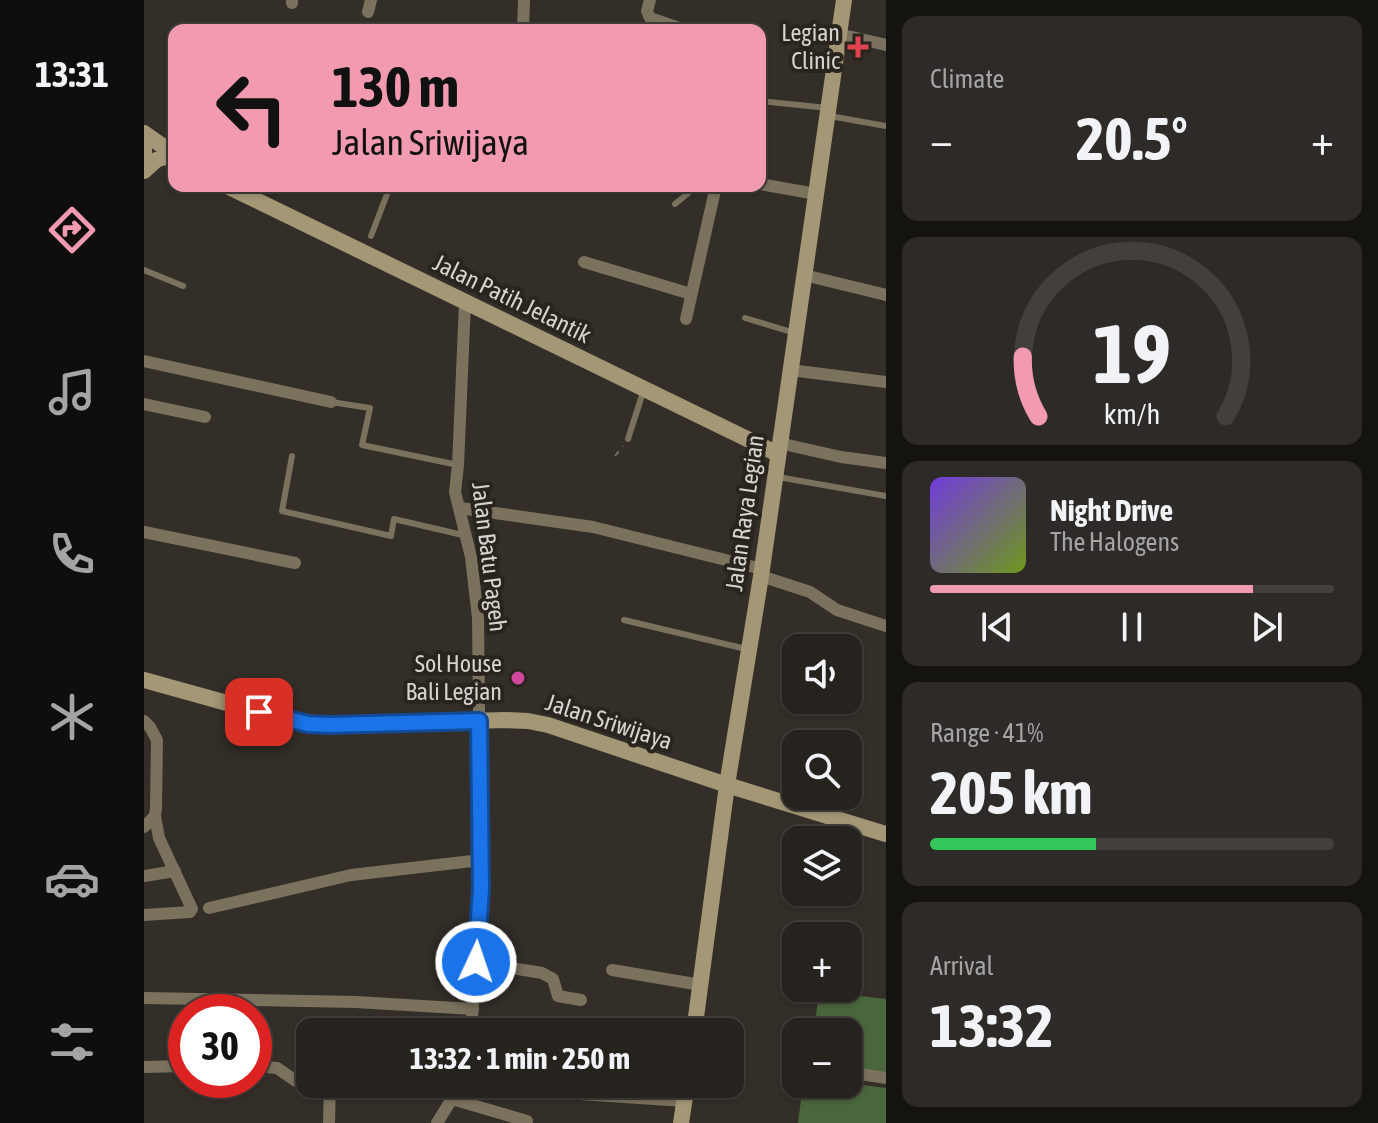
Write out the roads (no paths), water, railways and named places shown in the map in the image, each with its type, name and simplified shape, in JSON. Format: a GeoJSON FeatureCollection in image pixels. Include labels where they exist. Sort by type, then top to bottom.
{"type":"FeatureCollection","features":[{"type":"Feature","properties":{"kind":"street"},"geometry":{"type":"LineString","coordinates":[[523,24],[524,0]]}},
{"type":"Feature","properties":{"kind":"street"},"geometry":{"type":"LineString","coordinates":[[650,0],[647,11],[650,18],[668,24]]}},
{"type":"Feature","properties":{"kind":"street","name":"Jalan Raya Legian"},"geometry":{"type":"LineString","coordinates":[[696,1018],[727,785],[750,650],[844,0]]}},
{"type":"Feature","properties":{"kind":"street"},"geometry":{"type":"LineString","coordinates":[[839,34],[886,45]]}},
{"type":"Feature","properties":{"kind":"street"},"geometry":{"type":"LineString","coordinates":[[144,133],[168,149]]}},
{"type":"Feature","properties":{"kind":"street"},"geometry":{"type":"LineString","coordinates":[[144,148],[144,158]]}},
{"type":"Feature","properties":{"kind":"street"},"geometry":{"type":"LineString","coordinates":[[144,171],[156,160],[168,155]]}},
{"type":"Feature","properties":{"kind":"street"},"geometry":{"type":"LineString","coordinates":[[766,185],[816,194]]}},
{"type":"Feature","properties":{"kind":"street","name":"Jalan Patih Jelantik"},"geometry":{"type":"LineString","coordinates":[[242,192],[368,244],[465,303],[644,389],[778,448]]}},
{"type":"Feature","properties":{"kind":"street"},"geometry":{"type":"LineString","coordinates":[[686,319],[715,192]]}},
{"type":"Feature","properties":{"kind":"street"},"geometry":{"type":"LineString","coordinates":[[584,262],[691,294]]}},
{"type":"Feature","properties":{"kind":"street"},"geometry":{"type":"LineString","coordinates":[[804,275],[886,295]]}},
{"type":"Feature","properties":{"kind":"street","name":"Jalan Batu Pageh"},"geometry":{"type":"LineString","coordinates":[[465,303],[455,492],[467,536],[478,618],[481,860],[472,1018]]}},
{"type":"Feature","properties":{"kind":"street"},"geometry":{"type":"LineString","coordinates":[[144,361],[331,402]]}},
{"type":"Feature","properties":{"kind":"street"},"geometry":{"type":"LineString","coordinates":[[790,370],[886,382]]}},
{"type":"Feature","properties":{"kind":"street"},"geometry":{"type":"LineString","coordinates":[[144,404],[205,417]]}},
{"type":"Feature","properties":{"kind":"street"},"geometry":{"type":"LineString","coordinates":[[778,448],[886,463]]}},
{"type":"Feature","properties":{"kind":"street"},"geometry":{"type":"LineString","coordinates":[[460,508],[593,527],[761,573],[810,592],[837,610],[886,626]]}},
{"type":"Feature","properties":{"kind":"street"},"geometry":{"type":"LineString","coordinates":[[144,532],[295,563]]}},
{"type":"Feature","properties":{"kind":"street","name":"Jalan Sriwijaya"},"geometry":{"type":"LineString","coordinates":[[144,680],[308,724],[505,720],[548,725],[886,834]]}},
{"type":"Feature","properties":{"kind":"street"},"geometry":{"type":"LineString","coordinates":[[144,721],[157,740],[155,816],[159,838],[192,911],[144,915]]}},
{"type":"Feature","properties":{"kind":"street"},"geometry":{"type":"LineString","coordinates":[[144,827],[155,816]]}},
{"type":"Feature","properties":{"kind":"street"},"geometry":{"type":"LineString","coordinates":[[209,908],[351,875],[481,860]]}},
{"type":"Feature","properties":{"kind":"street"},"geometry":{"type":"LineString","coordinates":[[144,876],[175,871]]}},
{"type":"Feature","properties":{"kind":"street"},"geometry":{"type":"LineString","coordinates":[[476,962],[542,973],[553,979],[558,996],[581,1000]]}},
{"type":"Feature","properties":{"kind":"street"},"geometry":{"type":"LineString","coordinates":[[612,970],[701,985]]}},
{"type":"Feature","properties":{"kind":"street"},"geometry":{"type":"LineString","coordinates":[[144,998],[356,1002],[473,1009]]}},
{"type":"Feature","properties":{"kind":"street"},"geometry":{"type":"LineString","coordinates":[[144,1067],[168,1066]]}},
{"type":"Feature","properties":{"kind":"street"},"geometry":{"type":"LineString","coordinates":[[272,1068],[296,1081]]}},
{"type":"Feature","properties":{"kind":"street"},"geometry":{"type":"LineString","coordinates":[[862,1074],[886,1078]]}},
{"type":"Feature","properties":{"kind":"street"},"geometry":{"type":"LineString","coordinates":[[329,1123],[330,1098]]}},
{"type":"Feature","properties":{"kind":"street"},"geometry":{"type":"LineString","coordinates":[[642,1098],[684,1101]]}},
{"type":"Feature","properties":{"kind":"street"},"geometry":{"type":"LineString","coordinates":[[681,1123],[685,1098]]}},
{"type":"Feature","properties":{"kind":"street"},"geometry":{"type":"LineString","coordinates":[[437,1123],[452,1099],[527,1121]]}},
{"type":"Feature","properties":{"kind":"lane"},"geometry":{"type":"LineString","coordinates":[[766,102],[886,126]]}},
{"type":"Feature","properties":{"kind":"lane"},"geometry":{"type":"LineString","coordinates":[[368,244],[388,192]]}},
{"type":"Feature","properties":{"kind":"lane"},"geometry":{"type":"LineString","coordinates":[[675,204],[690,192]]}},
{"type":"Feature","properties":{"kind":"lane"},"geometry":{"type":"LineString","coordinates":[[144,270],[183,286]]}},
{"type":"Feature","properties":{"kind":"lane"},"geometry":{"type":"LineString","coordinates":[[745,318],[795,333]]}},
{"type":"Feature","properties":{"kind":"lane"},"geometry":{"type":"LineString","coordinates":[[628,439],[644,389]]}},
{"type":"Feature","properties":{"kind":"lane"},"geometry":{"type":"LineString","coordinates":[[331,402],[370,408],[362,445],[458,465]]}},
{"type":"Feature","properties":{"kind":"lane"},"geometry":{"type":"LineString","coordinates":[[292,456],[282,511],[391,536],[394,519],[467,536]]}},
{"type":"Feature","properties":{"kind":"lane"},"geometry":{"type":"LineString","coordinates":[[775,477],[886,496]]}},
{"type":"Feature","properties":{"kind":"lane"},"geometry":{"type":"LineString","coordinates":[[624,620],[750,650]]}},
{"type":"Feature","properties":{"kind":"place","name":"Legian Clinic"},"geometry":{"type":"Point","coordinates":[858,47]}},
{"type":"Feature","properties":{"kind":"place","name":"Sol House Bali Legian"},"geometry":{"type":"Point","coordinates":[518,678]}}]}
